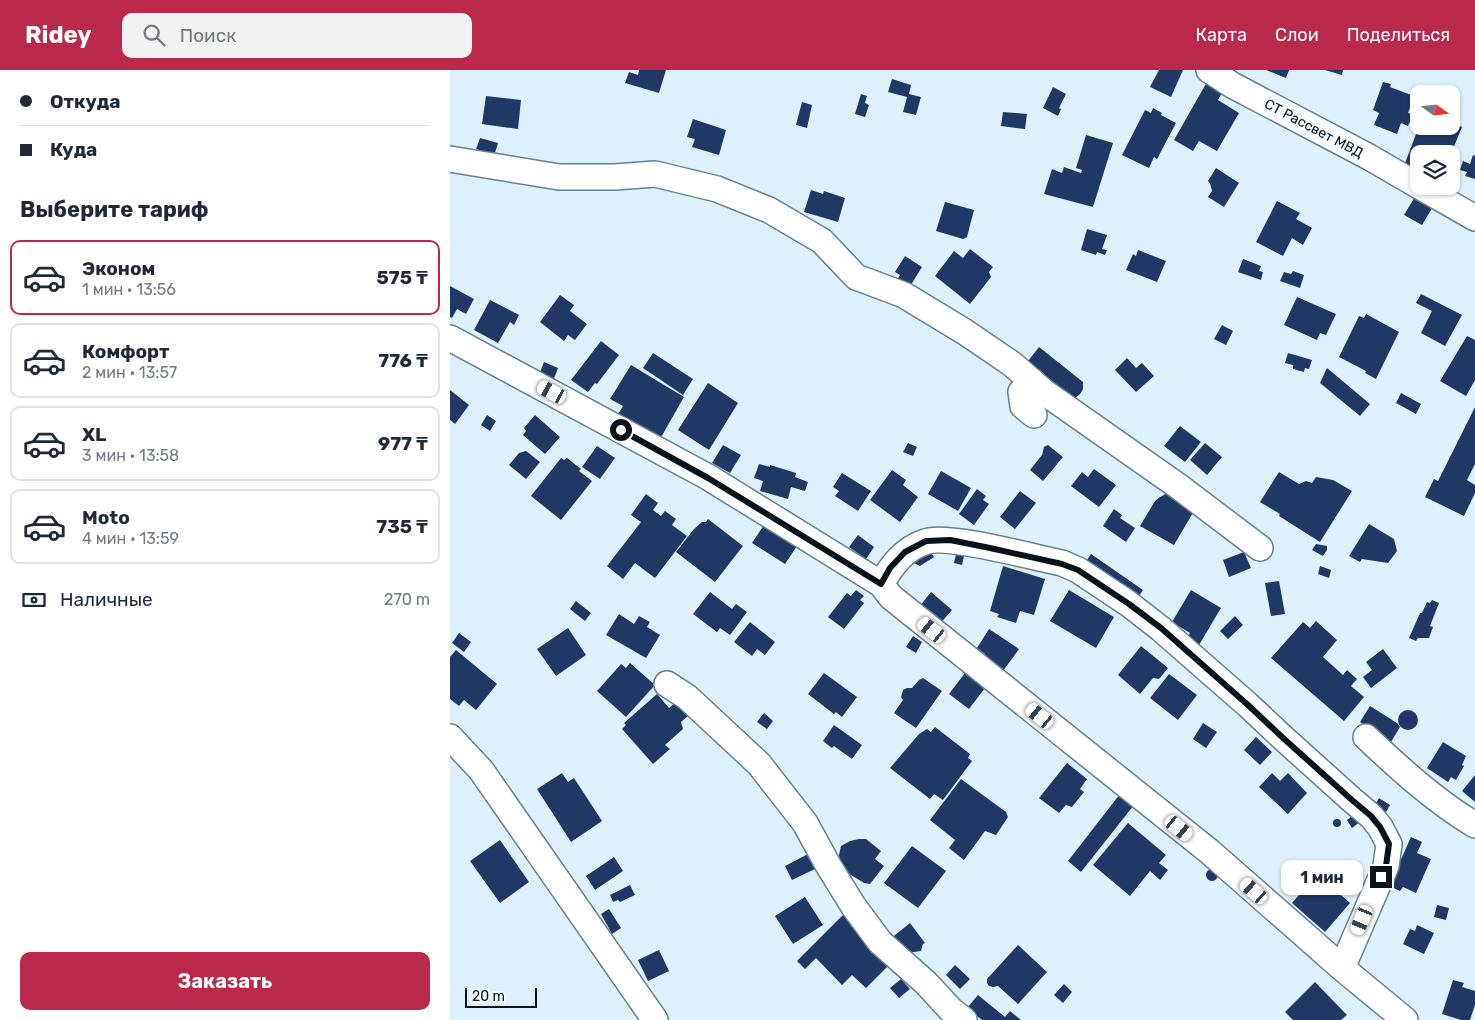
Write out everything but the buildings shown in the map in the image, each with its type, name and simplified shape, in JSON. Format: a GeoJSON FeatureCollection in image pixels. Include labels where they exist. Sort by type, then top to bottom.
{"type":"FeatureCollection","features":[{"type":"Feature","properties":{"kind":"street","name":"СТ Рассвет МВД"},"geometry":{"type":"LineString","coordinates":[[1209,70],[1232,85],[1369,157],[1410,181]]}},
{"type":"Feature","properties":{"kind":"street"},"geometry":{"type":"LineString","coordinates":[[450,159],[559,177],[615,177],[655,174],[717,189],[769,210],[822,240],[856,276],[904,295],[1012,364],[1044,392],[1260,548]]}},
{"type":"Feature","properties":{"kind":"street","name":"СТ Рассвет МВД"},"geometry":{"type":"LineString","coordinates":[[1435,195],[1475,218]]}},
{"type":"Feature","properties":{"kind":"street"},"geometry":{"type":"LineString","coordinates":[[450,338],[708,478],[881,584],[892,597],[1210,852],[1342,968],[1405,1020]]}},
{"type":"Feature","properties":{"kind":"street"},"geometry":{"type":"LineString","coordinates":[[1032,381],[1021,392],[1023,406],[1034,414]]}},
{"type":"Feature","properties":{"kind":"street"},"geometry":{"type":"LineString","coordinates":[[881,584],[890,568],[905,552],[926,541],[950,540],[1062,564],[1078,570],[1161,628],[1371,816],[1380,827],[1389,844],[1386,866],[1342,968]]}},
{"type":"Feature","properties":{"kind":"street"},"geometry":{"type":"LineString","coordinates":[[667,684],[687,697],[759,764],[805,823],[854,907],[880,942],[926,983],[951,1010],[964,1020]]}},
{"type":"Feature","properties":{"kind":"street"},"geometry":{"type":"LineString","coordinates":[[450,737],[481,770],[656,1020]]}},
{"type":"Feature","properties":{"kind":"street"},"geometry":{"type":"LineString","coordinates":[[1366,737],[1407,776],[1475,825]]}},
{"type":"Feature","properties":{"kind":"route"},"geometry":{"type":"LineString","coordinates":[[621,430],[708,478],[881,584],[890,568],[905,552],[926,541],[950,540],[1062,564],[1078,570],[1161,628],[1371,816],[1380,827],[1389,844],[1386,866],[1381,877]]}}]}
